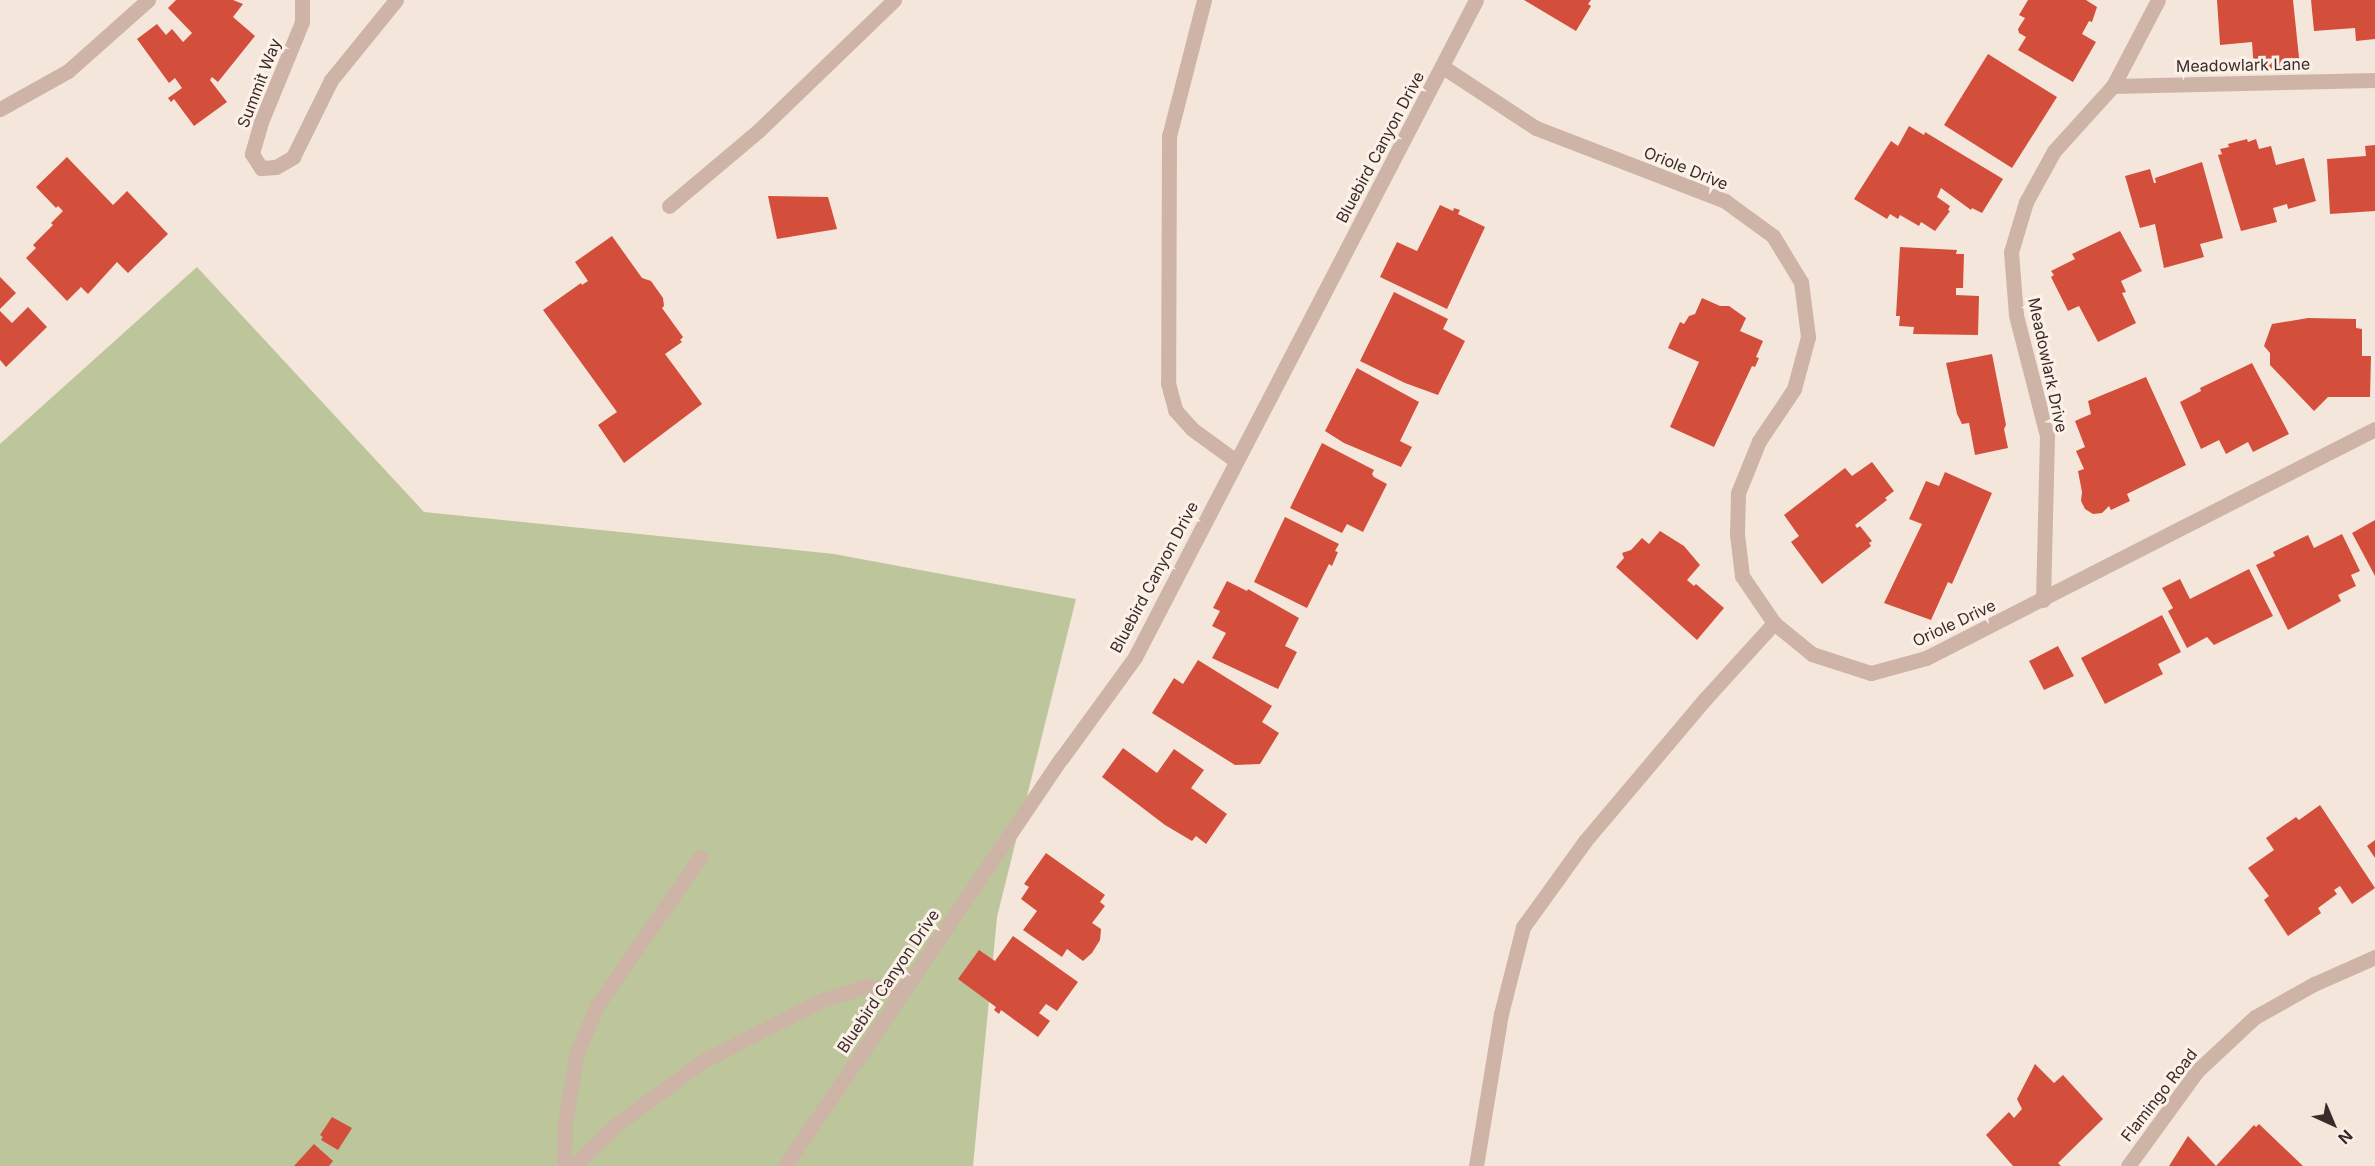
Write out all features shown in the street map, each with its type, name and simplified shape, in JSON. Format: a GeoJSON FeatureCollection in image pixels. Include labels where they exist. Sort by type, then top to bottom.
{"type":"FeatureCollection","features":[{"type":"Feature","properties":{"kind":"street"},"geometry":{"type":"LineString","coordinates":[[0,109],[68,71],[148,0]]}},
{"type":"Feature","properties":{"kind":"street","name":"Summit Way"},"geometry":{"type":"LineString","coordinates":[[302,0],[302,22],[261,122],[252,154],[261,168],[276,167],[293,157],[331,80],[396,0]]}},
{"type":"Feature","properties":{"kind":"street"},"geometry":{"type":"LineString","coordinates":[[669,206],[758,131],[894,0]]}},
{"type":"Feature","properties":{"kind":"street"},"geometry":{"type":"LineString","coordinates":[[1204,0],[1169,136],[1168,383],[1175,410],[1192,429],[1236,461]]}},
{"type":"Feature","properties":{"kind":"street","name":"Bluebird Canyon Drive"},"geometry":{"type":"LineString","coordinates":[[785,1166],[1061,759],[1135,657],[1476,0]]}},
{"type":"Feature","properties":{"kind":"street","name":"Meadowlark Drive"},"geometry":{"type":"LineString","coordinates":[[2043,600],[2047,436],[2016,315],[2011,252],[2026,202],[2054,151],[2113,86],[2157,0]]}},
{"type":"Feature","properties":{"kind":"street","name":"Oriole Drive"},"geometry":{"type":"LineString","coordinates":[[1443,67],[1536,128],[1725,201],[1773,236],[1801,282],[1808,337],[1794,389],[1759,441],[1738,493],[1737,534],[1742,576],[1774,623],[1812,654],[1871,673],[1926,658],[2375,429]]}},
{"type":"Feature","properties":{"kind":"street","name":"Meadowlark Lane"},"geometry":{"type":"LineString","coordinates":[[2113,86],[2375,80]]}},
{"type":"Feature","properties":{"kind":"street"},"geometry":{"type":"LineString","coordinates":[[1476,1166],[1501,1014],[1523,927],[1585,841],[1705,699],[1774,623]]}},
{"type":"Feature","properties":{"kind":"street"},"geometry":{"type":"LineString","coordinates":[[564,1166],[565,1123],[577,1052],[598,1004],[700,857]]}},
{"type":"Feature","properties":{"kind":"street","name":"Flamingo Road"},"geometry":{"type":"LineString","coordinates":[[2128,1166],[2197,1071],[2255,1017],[2314,984],[2375,957]]}},
{"type":"Feature","properties":{"kind":"street"},"geometry":{"type":"LineString","coordinates":[[574,1166],[618,1124],[703,1061],[822,1000],[867,986],[903,992]]}},
{"type":"Feature","properties":{"kind":"green space"},"geometry":{"type":"Polygon","coordinates":[[[197,267],[424,512],[834,554],[1076,599],[997,917],[973,1166],[0,1166],[0,444],[197,267]]]}},
{"type":"Feature","properties":{"kind":"building"},"geometry":{"type":"Polygon","coordinates":[[[176,0],[233,0],[243,4],[233,17],[255,36],[218,82],[212,77],[210,80],[227,102],[194,126],[174,99],[171,102],[168,98],[182,88],[175,78],[169,83],[137,39],[157,24],[166,35],[172,29],[183,42],[192,33],[168,8],[176,0]]]}},
{"type":"Feature","properties":{"kind":"building"},"geometry":{"type":"Polygon","coordinates":[[[1524,0],[1591,0],[1588,4],[1591,6],[1576,31],[1524,0]]]}},
{"type":"Feature","properties":{"kind":"building"},"geometry":{"type":"Polygon","coordinates":[[[2028,0],[2086,0],[2097,7],[2092,22],[2089,21],[2082,34],[2096,42],[2073,82],[2018,50],[2026,37],[2019,33],[2018,29],[2025,18],[2019,15],[2028,0]]]}},
{"type":"Feature","properties":{"kind":"building"},"geometry":{"type":"Polygon","coordinates":[[[2217,0],[2293,0],[2300,67],[2254,71],[2252,42],[2220,45],[2217,0]]]}},
{"type":"Feature","properties":{"kind":"building"},"geometry":{"type":"Polygon","coordinates":[[[2311,0],[2375,0],[2375,39],[2356,41],[2355,28],[2314,31],[2311,0]]]}},
{"type":"Feature","properties":{"kind":"building"},"geometry":{"type":"Polygon","coordinates":[[[1988,54],[2057,97],[2012,168],[1944,125],[1988,54]]]}},
{"type":"Feature","properties":{"kind":"building"},"geometry":{"type":"Polygon","coordinates":[[[1909,126],[1924,135],[1925,132],[2003,179],[1982,213],[1972,208],[1971,210],[1941,188],[1937,197],[1950,206],[1948,210],[1950,211],[1935,231],[1921,222],[1919,226],[1900,215],[1898,219],[1890,214],[1887,219],[1854,199],[1891,141],[1898,146],[1909,126]]]}},
{"type":"Feature","properties":{"kind":"building"},"geometry":{"type":"Polygon","coordinates":[[[2247,139],[2248,142],[2256,139],[2259,149],[2271,146],[2276,165],[2304,158],[2316,201],[2288,209],[2287,204],[2273,208],[2277,222],[2241,231],[2218,155],[2222,154],[2220,149],[2229,147],[2228,144],[2247,139]]]}},
{"type":"Feature","properties":{"kind":"building"},"geometry":{"type":"Polygon","coordinates":[[[2375,145],[2375,211],[2330,214],[2327,159],[2366,156],[2365,146],[2375,145]]]}},
{"type":"Feature","properties":{"kind":"building"},"geometry":{"type":"Polygon","coordinates":[[[67,157],[113,205],[127,191],[168,234],[128,273],[117,262],[88,294],[81,287],[67,301],[26,258],[36,248],[33,245],[63,211],[58,206],[56,208],[36,187],[67,157]]]}},
{"type":"Feature","properties":{"kind":"building"},"geometry":{"type":"Polygon","coordinates":[[[2202,162],[2223,238],[2200,244],[2204,257],[2164,268],[2155,224],[2140,228],[2125,176],[2150,169],[2154,183],[2156,183],[2155,178],[2202,162]]]}},
{"type":"Feature","properties":{"kind":"building"},"geometry":{"type":"Polygon","coordinates":[[[768,196],[828,197],[837,229],[777,239],[768,196]]]}},
{"type":"Feature","properties":{"kind":"building"},"geometry":{"type":"Polygon","coordinates":[[[1440,205],[1453,211],[1454,208],[1460,210],[1458,214],[1485,227],[1447,309],[1380,277],[1397,242],[1417,251],[1440,205]]]}},
{"type":"Feature","properties":{"kind":"building"},"geometry":{"type":"Polygon","coordinates":[[[2120,231],[2142,271],[2121,281],[2126,292],[2122,293],[2136,323],[2098,342],[2079,306],[2068,311],[2051,277],[2054,275],[2051,271],[2075,259],[2072,254],[2120,231]]]}},
{"type":"Feature","properties":{"kind":"building"},"geometry":{"type":"Polygon","coordinates":[[[612,236],[642,278],[651,281],[663,298],[662,308],[683,337],[680,340],[682,342],[665,354],[702,404],[624,463],[598,425],[617,412],[543,310],[581,283],[582,285],[588,281],[575,262],[612,236]]]}},
{"type":"Feature","properties":{"kind":"building"},"geometry":{"type":"Polygon","coordinates":[[[1900,247],[1957,250],[1956,254],[1964,254],[1963,288],[1956,288],[1956,295],[1979,296],[1978,335],[1913,334],[1914,327],[1899,326],[1900,316],[1896,316],[1900,247]]]}},
{"type":"Feature","properties":{"kind":"building"},"geometry":{"type":"Polygon","coordinates":[[[0,277],[16,293],[0,309],[0,277]]]}},
{"type":"Feature","properties":{"kind":"building"},"geometry":{"type":"Polygon","coordinates":[[[1394,292],[1448,319],[1443,329],[1465,341],[1438,395],[1405,383],[1360,361],[1394,292]]]}},
{"type":"Feature","properties":{"kind":"building"},"geometry":{"type":"Polygon","coordinates":[[[1702,298],[1720,306],[1729,306],[1746,318],[1740,331],[1763,341],[1756,357],[1759,358],[1755,367],[1752,366],[1714,447],[1670,427],[1699,362],[1668,348],[1680,322],[1684,324],[1689,316],[1695,314],[1702,298]]]}},
{"type":"Feature","properties":{"kind":"building"},"geometry":{"type":"Polygon","coordinates":[[[28,307],[47,327],[6,367],[0,360],[0,311],[12,323],[28,307]]]}},
{"type":"Feature","properties":{"kind":"building"},"geometry":{"type":"Polygon","coordinates":[[[2308,318],[2356,319],[2356,328],[2362,329],[2362,356],[2371,356],[2370,397],[2328,397],[2314,411],[2270,365],[2270,353],[2264,346],[2272,324],[2308,318]]]}},
{"type":"Feature","properties":{"kind":"building"},"geometry":{"type":"Polygon","coordinates":[[[1992,354],[2006,425],[2004,429],[2008,448],[1975,455],[1969,423],[1962,424],[1957,414],[1946,363],[1992,354]]]}},
{"type":"Feature","properties":{"kind":"building"},"geometry":{"type":"Polygon","coordinates":[[[2252,363],[2289,434],[2253,452],[2248,442],[2226,454],[2219,440],[2201,449],[2180,402],[2201,391],[2200,388],[2252,363]]]}},
{"type":"Feature","properties":{"kind":"building"},"geometry":{"type":"Polygon","coordinates":[[[1357,368],[1419,402],[1400,441],[1412,447],[1401,467],[1344,443],[1325,431],[1357,368]]]}},
{"type":"Feature","properties":{"kind":"building"},"geometry":{"type":"Polygon","coordinates":[[[2146,377],[2186,465],[2127,494],[2130,501],[2111,510],[2109,506],[2102,513],[2093,514],[2085,509],[2081,501],[2082,492],[2078,471],[2084,469],[2076,451],[2085,447],[2075,421],[2091,414],[2088,401],[2146,377]]]}},
{"type":"Feature","properties":{"kind":"building"},"geometry":{"type":"Polygon","coordinates":[[[1322,443],[1374,470],[1372,474],[1374,477],[1387,484],[1363,532],[1347,524],[1342,533],[1290,508],[1322,443]]]}},
{"type":"Feature","properties":{"kind":"building"},"geometry":{"type":"Polygon","coordinates":[[[1872,462],[1894,491],[1885,498],[1887,500],[1855,525],[1857,528],[1860,526],[1872,541],[1869,543],[1871,546],[1822,584],[1791,542],[1799,536],[1784,515],[1845,468],[1852,476],[1872,462]]]}},
{"type":"Feature","properties":{"kind":"building"},"geometry":{"type":"Polygon","coordinates":[[[1945,472],[1992,493],[1952,584],[1948,582],[1931,620],[1884,603],[1922,524],[1909,519],[1926,481],[1939,486],[1945,472]]]}},
{"type":"Feature","properties":{"kind":"building"},"geometry":{"type":"Polygon","coordinates":[[[1285,517],[1339,544],[1332,566],[1329,564],[1307,608],[1254,582],[1285,517]]]}},
{"type":"Feature","properties":{"kind":"building"},"geometry":{"type":"Polygon","coordinates":[[[2375,520],[2375,576],[2352,533],[2375,520]]]}},
{"type":"Feature","properties":{"kind":"building"},"geometry":{"type":"Polygon","coordinates":[[[1660,531],[1684,546],[1700,565],[1687,580],[1694,586],[1696,584],[1724,608],[1697,640],[1616,567],[1624,558],[1622,553],[1631,550],[1642,538],[1649,544],[1660,531]]]}},
{"type":"Feature","properties":{"kind":"building"},"geometry":{"type":"Polygon","coordinates":[[[2342,534],[2360,571],[2351,575],[2356,586],[2338,595],[2341,601],[2288,630],[2256,565],[2275,556],[2273,552],[2308,535],[2314,548],[2342,534]]]}},
{"type":"Feature","properties":{"kind":"building"},"geometry":{"type":"Polygon","coordinates":[[[2249,569],[2273,616],[2214,645],[2207,637],[2187,648],[2168,611],[2173,608],[2162,588],[2180,579],[2190,599],[2249,569]]]}},
{"type":"Feature","properties":{"kind":"building"},"geometry":{"type":"Polygon","coordinates":[[[1227,581],[1247,591],[1248,589],[1299,618],[1285,646],[1297,652],[1278,689],[1212,658],[1226,633],[1212,626],[1220,611],[1213,608],[1227,581]]]}},
{"type":"Feature","properties":{"kind":"building"},"geometry":{"type":"Polygon","coordinates":[[[2162,615],[2181,652],[2158,664],[2163,674],[2105,704],[2081,658],[2162,615]]]}},
{"type":"Feature","properties":{"kind":"building"},"geometry":{"type":"Polygon","coordinates":[[[2058,646],[2074,676],[2044,690],[2029,661],[2058,646]]]}},
{"type":"Feature","properties":{"kind":"building"},"geometry":{"type":"Polygon","coordinates":[[[1198,660],[1272,706],[1262,722],[1279,733],[1260,764],[1235,765],[1152,713],[1174,678],[1183,684],[1198,660]]]}},
{"type":"Feature","properties":{"kind":"building"},"geometry":{"type":"Polygon","coordinates":[[[1123,748],[1157,773],[1174,749],[1204,770],[1191,788],[1227,814],[1206,844],[1196,836],[1192,841],[1165,825],[1102,777],[1123,748]]]}},
{"type":"Feature","properties":{"kind":"building"},"geometry":{"type":"Polygon","coordinates":[[[2320,805],[2375,888],[2352,904],[2340,886],[2334,890],[2337,894],[2318,908],[2321,913],[2288,936],[2264,900],[2269,896],[2248,868],[2274,850],[2266,838],[2296,817],[2299,820],[2320,805]]]}},
{"type":"Feature","properties":{"kind":"building"},"geometry":{"type":"Polygon","coordinates":[[[2375,840],[2375,858],[2367,846],[2375,840]]]}},
{"type":"Feature","properties":{"kind":"building"},"geometry":{"type":"Polygon","coordinates":[[[1046,853],[1105,895],[1100,902],[1105,906],[1092,923],[1101,929],[1100,940],[1092,953],[1083,961],[1067,949],[1062,957],[1023,930],[1037,911],[1021,899],[1029,887],[1024,884],[1046,853]]]}},
{"type":"Feature","properties":{"kind":"building"},"geometry":{"type":"Polygon","coordinates":[[[1013,936],[1078,982],[1057,1011],[1046,1004],[1039,1013],[1050,1021],[1038,1037],[1001,1010],[999,1014],[994,1010],[996,1007],[958,979],[979,950],[995,961],[1013,936]]]}},
{"type":"Feature","properties":{"kind":"building"},"geometry":{"type":"Polygon","coordinates":[[[2035,1064],[2054,1083],[2063,1075],[2103,1119],[2058,1163],[2061,1166],[2013,1166],[1986,1135],[2009,1112],[2014,1118],[2022,1109],[2017,1099],[2035,1064]]]}},
{"type":"Feature","properties":{"kind":"building"},"geometry":{"type":"Polygon","coordinates":[[[332,1117],[352,1128],[338,1150],[321,1140],[323,1137],[320,1135],[332,1117]]]}},
{"type":"Feature","properties":{"kind":"building"},"geometry":{"type":"Polygon","coordinates":[[[2259,1124],[2303,1166],[2216,1166],[2254,1125],[2256,1127],[2259,1124]]]}},
{"type":"Feature","properties":{"kind":"building"},"geometry":{"type":"Polygon","coordinates":[[[2188,1136],[2216,1166],[2169,1166],[2188,1136]]]}},
{"type":"Feature","properties":{"kind":"building"},"geometry":{"type":"Polygon","coordinates":[[[314,1144],[333,1161],[329,1166],[294,1166],[314,1144]]]}}]}
